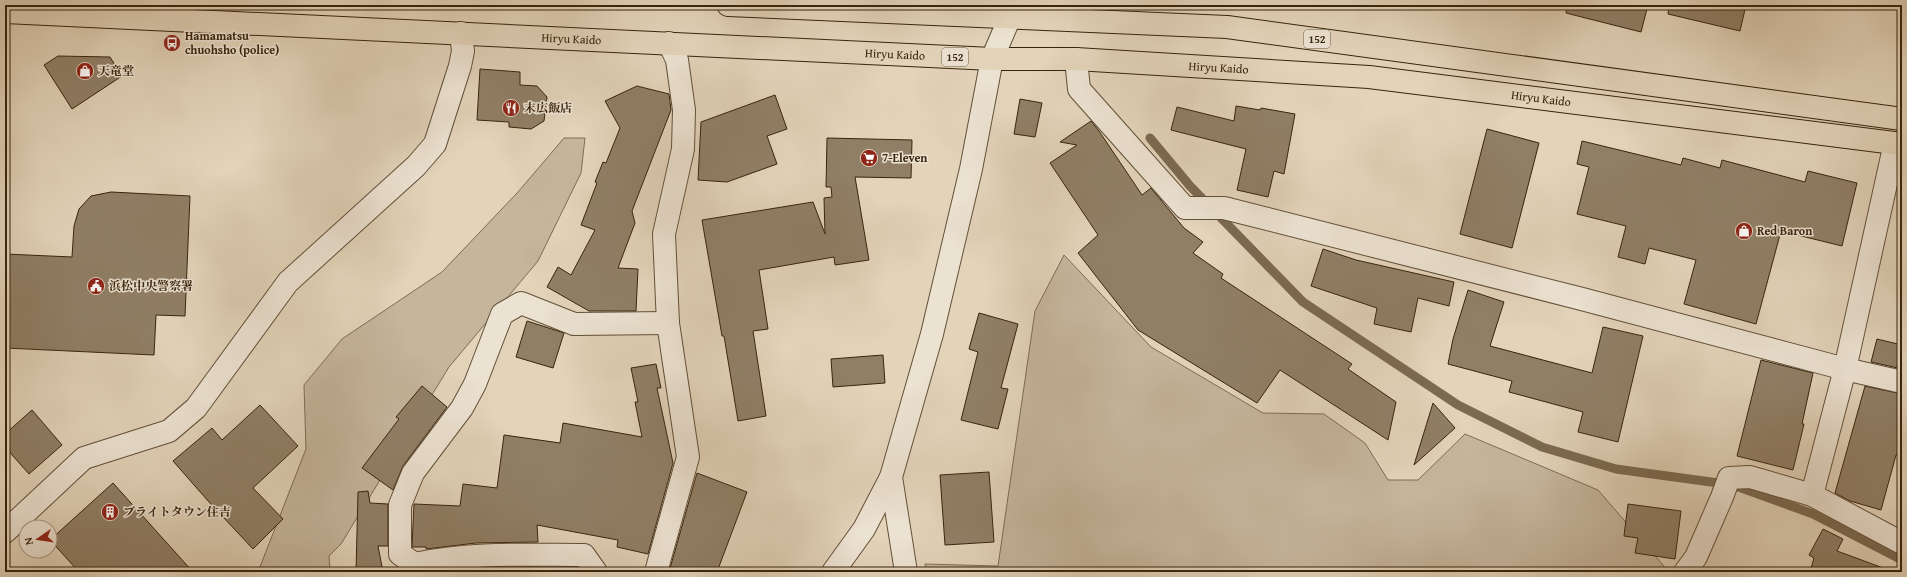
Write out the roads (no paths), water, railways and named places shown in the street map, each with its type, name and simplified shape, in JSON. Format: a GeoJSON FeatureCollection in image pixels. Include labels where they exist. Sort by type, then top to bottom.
{"type":"FeatureCollection","features":[{"type":"Feature","properties":{"kind":"highway","name":"152"},"geometry":{"type":"LineString","coordinates":[[728,5],[1012,11],[1227,27],[1902,119]]}},
{"type":"Feature","properties":{"kind":"highway","name":"Hiryu Kaido"},"geometry":{"type":"LineString","coordinates":[[5,12],[992,59],[1076,59],[1369,77],[1898,144]]}},
{"type":"Feature","properties":{"kind":"street"},"geometry":{"type":"LineString","coordinates":[[833,572],[864,530],[891,477],[934,326],[971,169],[992,59],[1012,11]]}},
{"type":"Feature","properties":{"kind":"street"},"geometry":{"type":"LineString","coordinates":[[5,532],[84,458],[169,431],[196,408],[288,282],[416,166],[435,144],[460,66],[463,50],[461,33]]}},
{"type":"Feature","properties":{"kind":"street"},"geometry":{"type":"LineString","coordinates":[[656,572],[688,457],[668,323],[664,234],[683,149],[684,110],[677,60],[669,43]]}},
{"type":"Feature","properties":{"kind":"street"},"geometry":{"type":"LineString","coordinates":[[1076,59],[1079,89],[1185,208],[1224,208],[1582,299],[1844,369],[1902,382]]}},
{"type":"Feature","properties":{"kind":"street"},"geometry":{"type":"LineString","coordinates":[[1812,495],[1898,144]]}},
{"type":"Feature","properties":{"kind":"street"},"geometry":{"type":"LineString","coordinates":[[596,572],[584,555],[505,555],[433,560],[416,568],[400,554],[400,505],[413,473],[462,408],[475,384],[502,314],[521,303],[574,324],[668,323]]}},
{"type":"Feature","properties":{"kind":"street"},"geometry":{"type":"LineString","coordinates":[[891,477],[906,572]]}},
{"type":"Feature","properties":{"kind":"street"},"geometry":{"type":"LineString","coordinates":[[1685,572],[1696,557],[1725,487],[1750,477],[1812,495],[1902,543]]}},
{"type":"Feature","properties":{"kind":"waterway"},"geometry":{"type":"LineString","coordinates":[[1150,138],[1190,186],[1303,302],[1458,405],[1542,447],[1616,469],[1733,485],[1813,514],[1902,560]]}},
{"type":"Feature","properties":{"kind":"place","name":"Hamamatsu chuohsho (police)"},"geometry":{"type":"Point","coordinates":[172,43]}},
{"type":"Feature","properties":{"kind":"place","name":"天竜堂"},"geometry":{"type":"Point","coordinates":[85,71]}},
{"type":"Feature","properties":{"kind":"place","name":"末広飯店"},"geometry":{"type":"Point","coordinates":[511,108]}},
{"type":"Feature","properties":{"kind":"place","name":"7-Eleven"},"geometry":{"type":"Point","coordinates":[869,158]}},
{"type":"Feature","properties":{"kind":"place","name":"Red Baron"},"geometry":{"type":"Point","coordinates":[1744,231]}},
{"type":"Feature","properties":{"kind":"place","name":"浜松中央警察署"},"geometry":{"type":"Point","coordinates":[96,286]}},
{"type":"Feature","properties":{"kind":"place","name":"ブライトタウン住吉"},"geometry":{"type":"Point","coordinates":[110,512]}}]}
